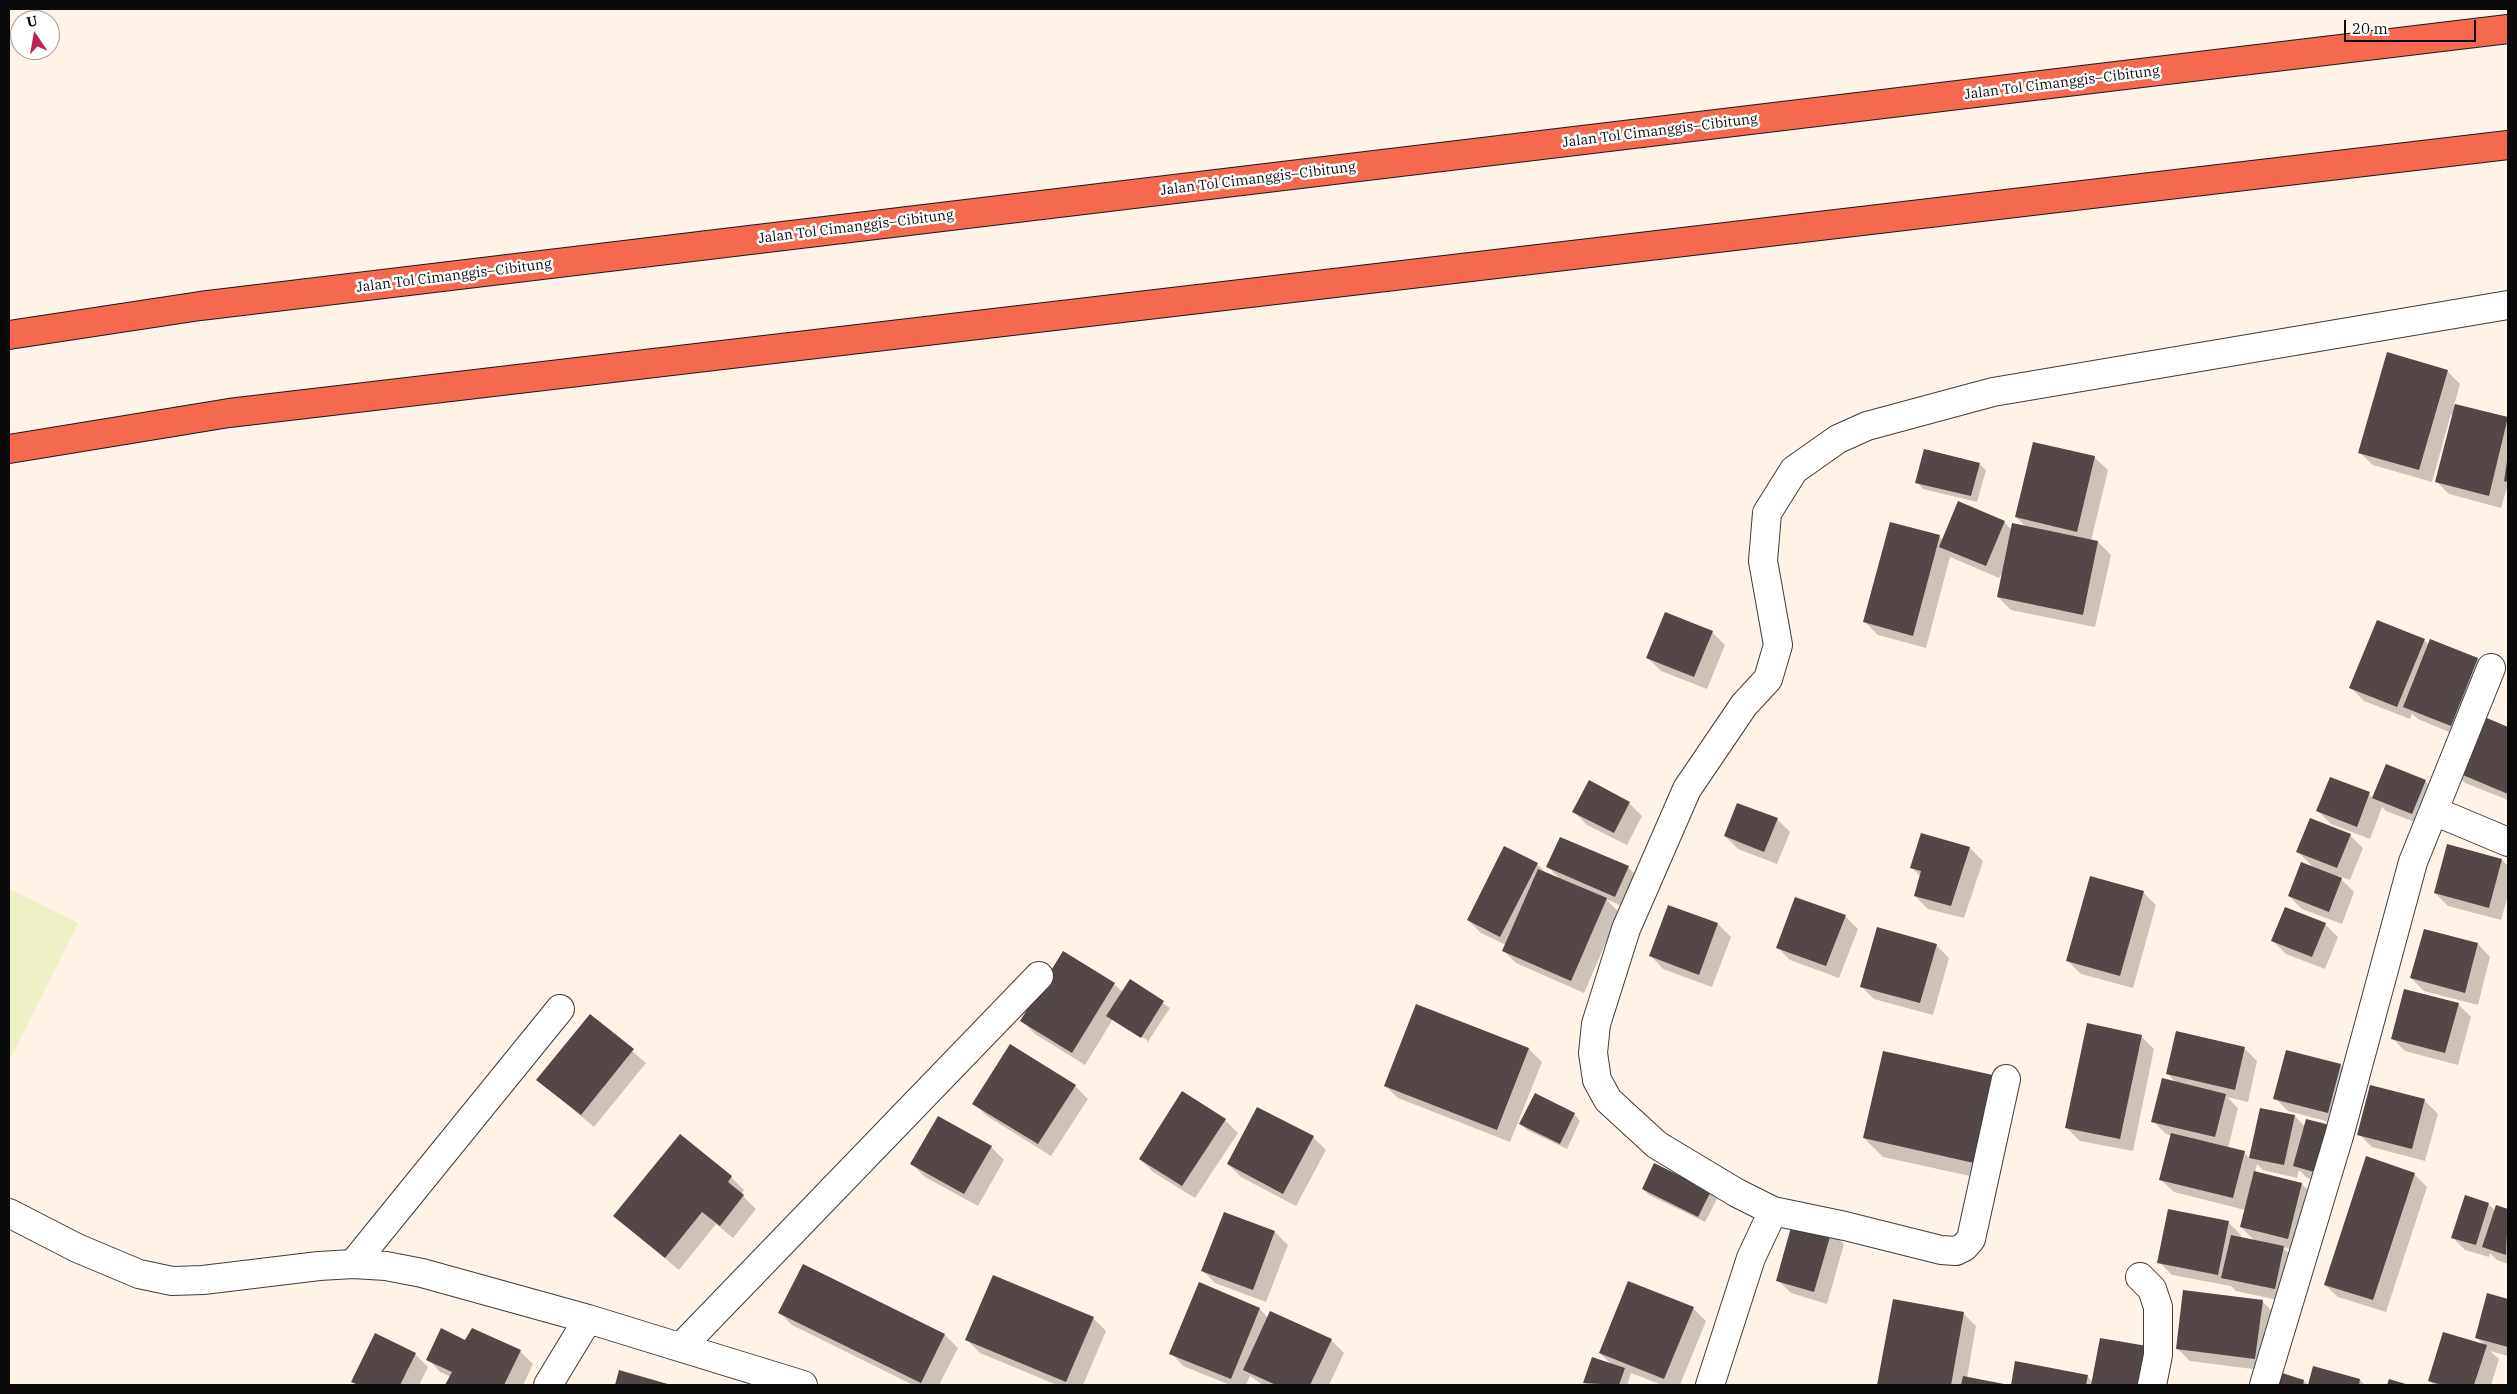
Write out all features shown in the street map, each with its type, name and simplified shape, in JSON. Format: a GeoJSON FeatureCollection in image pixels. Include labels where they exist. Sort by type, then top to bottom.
{"type":"FeatureCollection","features":[{"type":"Feature","properties":{"kind":"highway","name":"Jalan Tol Cimanggis–Cibitung"},"geometry":{"type":"LineString","coordinates":[[9,335],[200,306],[2508,29]]}},
{"type":"Feature","properties":{"kind":"highway"},"geometry":{"type":"LineString","coordinates":[[9,449],[229,413],[2508,145]]}},
{"type":"Feature","properties":{"kind":"street"},"geometry":{"type":"LineString","coordinates":[[2006,1079],[1971,1239],[1964,1247],[1956,1251],[1942,1250],[1845,1226],[1773,1211],[1737,1193],[1657,1144],[1608,1100],[1597,1080],[1593,1053],[1596,1024],[1626,929],[1687,789],[1744,706],[1768,679],[1778,645],[1763,561],[1767,513],[1794,470],[1838,439],[1867,426],[1993,392],[2508,305]]}},
{"type":"Feature","properties":{"kind":"street"},"geometry":{"type":"LineString","coordinates":[[2264,1385],[2339,1136],[2413,862],[2434,811],[2446,775],[2491,668]]}},
{"type":"Feature","properties":{"kind":"street"},"geometry":{"type":"LineString","coordinates":[[2434,811],[2508,842]]}},
{"type":"Feature","properties":{"kind":"street"},"geometry":{"type":"LineString","coordinates":[[681,1347],[1038,976]]}},
{"type":"Feature","properties":{"kind":"street"},"geometry":{"type":"LineString","coordinates":[[352,1264],[560,1009]]}},
{"type":"Feature","properties":{"kind":"street"},"geometry":{"type":"LineString","coordinates":[[1710,1385],[1751,1258],[1773,1211]]}},
{"type":"Feature","properties":{"kind":"street"},"geometry":{"type":"LineString","coordinates":[[9,1213],[77,1248],[139,1274],[172,1281],[203,1280],[352,1264],[386,1266],[422,1273],[588,1319],[803,1385]]}},
{"type":"Feature","properties":{"kind":"street"},"geometry":{"type":"LineString","coordinates":[[2140,1277],[2152,1289],[2158,1307],[2158,1355],[2152,1385]]}},
{"type":"Feature","properties":{"kind":"street"},"geometry":{"type":"LineString","coordinates":[[548,1385],[588,1319]]}},
{"type":"Feature","properties":{"kind":"green space"},"geometry":{"type":"Polygon","coordinates":[[[9,889],[78,923],[9,1061],[9,889]]]}},
{"type":"Feature","properties":{"kind":"building"},"geometry":{"type":"Polygon","coordinates":[[[2387,352],[2448,370],[2419,470],[2358,453],[2387,352]]]}},
{"type":"Feature","properties":{"kind":"building"},"geometry":{"type":"Polygon","coordinates":[[[2455,404],[2508,417],[2489,496],[2435,482],[2455,404]]]}},
{"type":"Feature","properties":{"kind":"building"},"geometry":{"type":"Polygon","coordinates":[[[2033,442],[2095,456],[2077,532],[2015,517],[2033,442]]]}},
{"type":"Feature","properties":{"kind":"building"},"geometry":{"type":"Polygon","coordinates":[[[1924,449],[1980,463],[1971,496],[1915,483],[1924,449]]]}},
{"type":"Feature","properties":{"kind":"building"},"geometry":{"type":"Polygon","coordinates":[[[2508,461],[2508,482],[2504,481],[2508,461]]]}},
{"type":"Feature","properties":{"kind":"building"},"geometry":{"type":"Polygon","coordinates":[[[1958,501],[2005,521],[1986,566],[1939,547],[1958,501]]]}},
{"type":"Feature","properties":{"kind":"building"},"geometry":{"type":"Polygon","coordinates":[[[1890,522],[1940,535],[1913,636],[1863,622],[1890,522]]]}},
{"type":"Feature","properties":{"kind":"building"},"geometry":{"type":"Polygon","coordinates":[[[2012,523],[2098,541],[2083,615],[1997,597],[2012,523]]]}},
{"type":"Feature","properties":{"kind":"building"},"geometry":{"type":"Polygon","coordinates":[[[1665,612],[1713,631],[1694,677],[1646,658],[1665,612]]]}},
{"type":"Feature","properties":{"kind":"building"},"geometry":{"type":"Polygon","coordinates":[[[2377,620],[2425,639],[2397,707],[2349,688],[2377,620]]]}},
{"type":"Feature","properties":{"kind":"building"},"geometry":{"type":"Polygon","coordinates":[[[2430,639],[2478,658],[2451,726],[2403,707],[2430,639]]]}},
{"type":"Feature","properties":{"kind":"building"},"geometry":{"type":"Polygon","coordinates":[[[2475,713],[2508,727],[2508,794],[2451,770],[2475,713]]]}},
{"type":"Feature","properties":{"kind":"building"},"geometry":{"type":"Polygon","coordinates":[[[2386,764],[2426,780],[2412,814],[2372,798],[2386,764]]]}},
{"type":"Feature","properties":{"kind":"building"},"geometry":{"type":"Polygon","coordinates":[[[2330,777],[2370,792],[2357,827],[2316,811],[2330,777]]]}},
{"type":"Feature","properties":{"kind":"building"},"geometry":{"type":"Polygon","coordinates":[[[1589,780],[1630,802],[1614,833],[1572,812],[1589,780]]]}},
{"type":"Feature","properties":{"kind":"building"},"geometry":{"type":"Polygon","coordinates":[[[1737,803],[1778,818],[1764,852],[1724,836],[1737,803]]]}},
{"type":"Feature","properties":{"kind":"building"},"geometry":{"type":"Polygon","coordinates":[[[2310,818],[2351,834],[2337,868],[2296,852],[2310,818]]]}},
{"type":"Feature","properties":{"kind":"building"},"geometry":{"type":"Polygon","coordinates":[[[1921,833],[1970,847],[1951,906],[1914,896],[1921,871],[1910,868],[1921,833]]]}},
{"type":"Feature","properties":{"kind":"building"},"geometry":{"type":"Polygon","coordinates":[[[1560,837],[1629,866],[1615,897],[1546,867],[1560,837]]]}},
{"type":"Feature","properties":{"kind":"building"},"geometry":{"type":"Polygon","coordinates":[[[2447,844],[2502,859],[2489,908],[2434,893],[2447,844]]]}},
{"type":"Feature","properties":{"kind":"building"},"geometry":{"type":"Polygon","coordinates":[[[1504,846],[1538,863],[1500,937],[1467,920],[1504,846]]]}},
{"type":"Feature","properties":{"kind":"building"},"geometry":{"type":"Polygon","coordinates":[[[2301,862],[2342,878],[2329,912],[2288,896],[2301,862]]]}},
{"type":"Feature","properties":{"kind":"building"},"geometry":{"type":"Polygon","coordinates":[[[1538,869],[1607,898],[1571,981],[1502,951],[1538,869]]]}},
{"type":"Feature","properties":{"kind":"building"},"geometry":{"type":"Polygon","coordinates":[[[2090,876],[2144,891],[2120,976],[2066,961],[2090,876]]]}},
{"type":"Feature","properties":{"kind":"building"},"geometry":{"type":"Polygon","coordinates":[[[1795,897],[1846,915],[1826,966],[1776,948],[1795,897]]]}},
{"type":"Feature","properties":{"kind":"building"},"geometry":{"type":"Polygon","coordinates":[[[1668,905],[1718,923],[1699,975],[1649,956],[1668,905]]]}},
{"type":"Feature","properties":{"kind":"building"},"geometry":{"type":"Polygon","coordinates":[[[2285,907],[2326,923],[2312,957],[2271,941],[2285,907]]]}},
{"type":"Feature","properties":{"kind":"building"},"geometry":{"type":"Polygon","coordinates":[[[1877,927],[1937,944],[1920,1003],[1860,987],[1877,927]]]}},
{"type":"Feature","properties":{"kind":"building"},"geometry":{"type":"Polygon","coordinates":[[[2424,929],[2478,943],[2465,993],[2410,978],[2424,929]]]}},
{"type":"Feature","properties":{"kind":"building"},"geometry":{"type":"Polygon","coordinates":[[[1063,951],[1115,983],[1072,1053],[1020,1021],[1063,951]]]}},
{"type":"Feature","properties":{"kind":"building"},"geometry":{"type":"Polygon","coordinates":[[[1130,979],[1164,1001],[1141,1038],[1106,1016],[1130,979]]]}},
{"type":"Feature","properties":{"kind":"building"},"geometry":{"type":"Polygon","coordinates":[[[2404,989],[2459,1003],[2445,1053],[2391,1039],[2404,989]]]}},
{"type":"Feature","properties":{"kind":"building"},"geometry":{"type":"Polygon","coordinates":[[[1416,1004],[1529,1048],[1497,1130],[1384,1086],[1416,1004]]]}},
{"type":"Feature","properties":{"kind":"building"},"geometry":{"type":"Polygon","coordinates":[[[590,1014],[634,1049],[581,1115],[536,1080],[590,1014]]]}},
{"type":"Feature","properties":{"kind":"building"},"geometry":{"type":"Polygon","coordinates":[[[2087,1023],[2142,1035],[2120,1139],[2065,1128],[2087,1023]]]}},
{"type":"Feature","properties":{"kind":"building"},"geometry":{"type":"Polygon","coordinates":[[[2176,1031],[2245,1047],[2235,1090],[2166,1074],[2176,1031]]]}},
{"type":"Feature","properties":{"kind":"building"},"geometry":{"type":"Polygon","coordinates":[[[1010,1044],[1076,1085],[1038,1144],[972,1104],[1010,1044]]]}},
{"type":"Feature","properties":{"kind":"building"},"geometry":{"type":"Polygon","coordinates":[[[2286,1050],[2341,1064],[2328,1113],[2273,1099],[2286,1050]]]}},
{"type":"Feature","properties":{"kind":"building"},"geometry":{"type":"Polygon","coordinates":[[[1883,1051],[1993,1075],[1974,1163],[1863,1138],[1883,1051]]]}},
{"type":"Feature","properties":{"kind":"building"},"geometry":{"type":"Polygon","coordinates":[[[2162,1078],[2226,1094],[2215,1137],[2151,1122],[2162,1078]]]}},
{"type":"Feature","properties":{"kind":"building"},"geometry":{"type":"Polygon","coordinates":[[[2370,1085],[2425,1099],[2412,1149],[2357,1135],[2370,1085]]]}},
{"type":"Feature","properties":{"kind":"building"},"geometry":{"type":"Polygon","coordinates":[[[1182,1091],[1226,1119],[1182,1186],[1139,1159],[1182,1091]]]}},
{"type":"Feature","properties":{"kind":"building"},"geometry":{"type":"Polygon","coordinates":[[[1535,1093],[1575,1113],[1560,1144],[1519,1124],[1535,1093]]]}},
{"type":"Feature","properties":{"kind":"building"},"geometry":{"type":"Polygon","coordinates":[[[1257,1107],[1314,1136],[1283,1194],[1227,1164],[1257,1107]]]}},
{"type":"Feature","properties":{"kind":"building"},"geometry":{"type":"Polygon","coordinates":[[[2260,1108],[2295,1115],[2284,1165],[2249,1158],[2260,1108]]]}},
{"type":"Feature","properties":{"kind":"building"},"geometry":{"type":"Polygon","coordinates":[[[938,1116],[992,1146],[964,1194],[910,1164],[938,1116]]]}},
{"type":"Feature","properties":{"kind":"building"},"geometry":{"type":"Polygon","coordinates":[[[2306,1119],[2334,1126],[2321,1174],[2293,1166],[2306,1119]]]}},
{"type":"Feature","properties":{"kind":"building"},"geometry":{"type":"Polygon","coordinates":[[[2171,1133],[2245,1151],[2233,1198],[2159,1180],[2171,1133]]]}},
{"type":"Feature","properties":{"kind":"building"},"geometry":{"type":"Polygon","coordinates":[[[680,1134],[732,1176],[728,1182],[744,1195],[720,1226],[702,1212],[665,1258],[613,1216],[680,1134]]]}},
{"type":"Feature","properties":{"kind":"building"},"geometry":{"type":"Polygon","coordinates":[[[2366,1156],[2415,1173],[2373,1300],[2324,1285],[2366,1156]]]}},
{"type":"Feature","properties":{"kind":"building"},"geometry":{"type":"Polygon","coordinates":[[[1654,1163],[1711,1191],[1698,1217],[1642,1189],[1654,1163]]]}},
{"type":"Feature","properties":{"kind":"building"},"geometry":{"type":"Polygon","coordinates":[[[2254,1171],[2302,1183],[2288,1239],[2240,1227],[2254,1171]]]}},
{"type":"Feature","properties":{"kind":"building"},"geometry":{"type":"Polygon","coordinates":[[[2465,1195],[2489,1203],[2476,1245],[2451,1238],[2465,1195]]]}},
{"type":"Feature","properties":{"kind":"building"},"geometry":{"type":"Polygon","coordinates":[[[2496,1205],[2508,1209],[2506,1255],[2482,1247],[2496,1205]]]}},
{"type":"Feature","properties":{"kind":"building"},"geometry":{"type":"Polygon","coordinates":[[[2168,1209],[2229,1221],[2218,1275],[2157,1263],[2168,1209]]]}},
{"type":"Feature","properties":{"kind":"building"},"geometry":{"type":"Polygon","coordinates":[[[1224,1212],[1275,1231],[1253,1290],[1201,1271],[1224,1212]]]}},
{"type":"Feature","properties":{"kind":"building"},"geometry":{"type":"Polygon","coordinates":[[[1793,1220],[1832,1230],[1814,1292],[1776,1281],[1793,1220]]]}},
{"type":"Feature","properties":{"kind":"building"},"geometry":{"type":"Polygon","coordinates":[[[2231,1235],[2284,1246],[2275,1289],[2221,1278],[2231,1235]]]}},
{"type":"Feature","properties":{"kind":"building"},"geometry":{"type":"Polygon","coordinates":[[[803,1264],[945,1334],[921,1383],[778,1313],[803,1264]]]}},
{"type":"Feature","properties":{"kind":"building"},"geometry":{"type":"Polygon","coordinates":[[[993,1275],[1094,1317],[1066,1382],[965,1340],[993,1275]]]}},
{"type":"Feature","properties":{"kind":"building"},"geometry":{"type":"Polygon","coordinates":[[[1628,1281],[1694,1307],[1664,1379],[1599,1353],[1628,1281]]]}},
{"type":"Feature","properties":{"kind":"building"},"geometry":{"type":"Polygon","coordinates":[[[1199,1282],[1260,1308],[1231,1379],[1169,1354],[1199,1282]]]}},
{"type":"Feature","properties":{"kind":"building"},"geometry":{"type":"Polygon","coordinates":[[[2183,1290],[2263,1300],[2255,1359],[2176,1349],[2183,1290]]]}},
{"type":"Feature","properties":{"kind":"building"},"geometry":{"type":"Polygon","coordinates":[[[2487,1293],[2508,1299],[2508,1347],[2475,1338],[2487,1293]]]}},
{"type":"Feature","properties":{"kind":"building"},"geometry":{"type":"Polygon","coordinates":[[[1893,1299],[1964,1312],[1951,1385],[1877,1385],[1893,1299]]]}},
{"type":"Feature","properties":{"kind":"building"},"geometry":{"type":"Polygon","coordinates":[[[1270,1311],[1332,1339],[1310,1385],[1276,1385],[1243,1370],[1270,1311]]]}},
{"type":"Feature","properties":{"kind":"building"},"geometry":{"type":"Polygon","coordinates":[[[441,1328],[465,1340],[472,1328],[521,1350],[504,1385],[445,1385],[452,1372],[426,1360],[441,1328]]]}},
{"type":"Feature","properties":{"kind":"building"},"geometry":{"type":"Polygon","coordinates":[[[2443,1332],[2487,1345],[2474,1385],[2442,1385],[2428,1381],[2443,1332]]]}},
{"type":"Feature","properties":{"kind":"building"},"geometry":{"type":"Polygon","coordinates":[[[375,1333],[416,1353],[400,1385],[359,1385],[351,1382],[375,1333]]]}},
{"type":"Feature","properties":{"kind":"building"},"geometry":{"type":"Polygon","coordinates":[[[2100,1338],[2147,1346],[2139,1385],[2091,1385],[2100,1338]]]}},
{"type":"Feature","properties":{"kind":"building"},"geometry":{"type":"Polygon","coordinates":[[[1592,1357],[1625,1368],[1619,1385],[1583,1383],[1592,1357]]]}},
{"type":"Feature","properties":{"kind":"building"},"geometry":{"type":"Polygon","coordinates":[[[2015,1361],[2088,1375],[2086,1385],[2011,1385],[2015,1361]]]}},
{"type":"Feature","properties":{"kind":"building"},"geometry":{"type":"Polygon","coordinates":[[[2313,1366],[2360,1379],[2359,1385],[2308,1385],[2313,1366]]]}},
{"type":"Feature","properties":{"kind":"building"},"geometry":{"type":"Polygon","coordinates":[[[619,1370],[671,1385],[615,1385],[619,1370]]]}},
{"type":"Feature","properties":{"kind":"building"},"geometry":{"type":"Polygon","coordinates":[[[2276,1371],[2304,1380],[2303,1385],[2272,1385],[2276,1371]]]}},
{"type":"Feature","properties":{"kind":"building"},"geometry":{"type":"Polygon","coordinates":[[[1963,1376],[2004,1384],[2004,1385],[1961,1385],[1963,1376]]]}},
{"type":"Feature","properties":{"kind":"building"},"geometry":{"type":"Polygon","coordinates":[[[2389,1379],[2409,1385],[2387,1385],[2389,1379]]]}}]}
